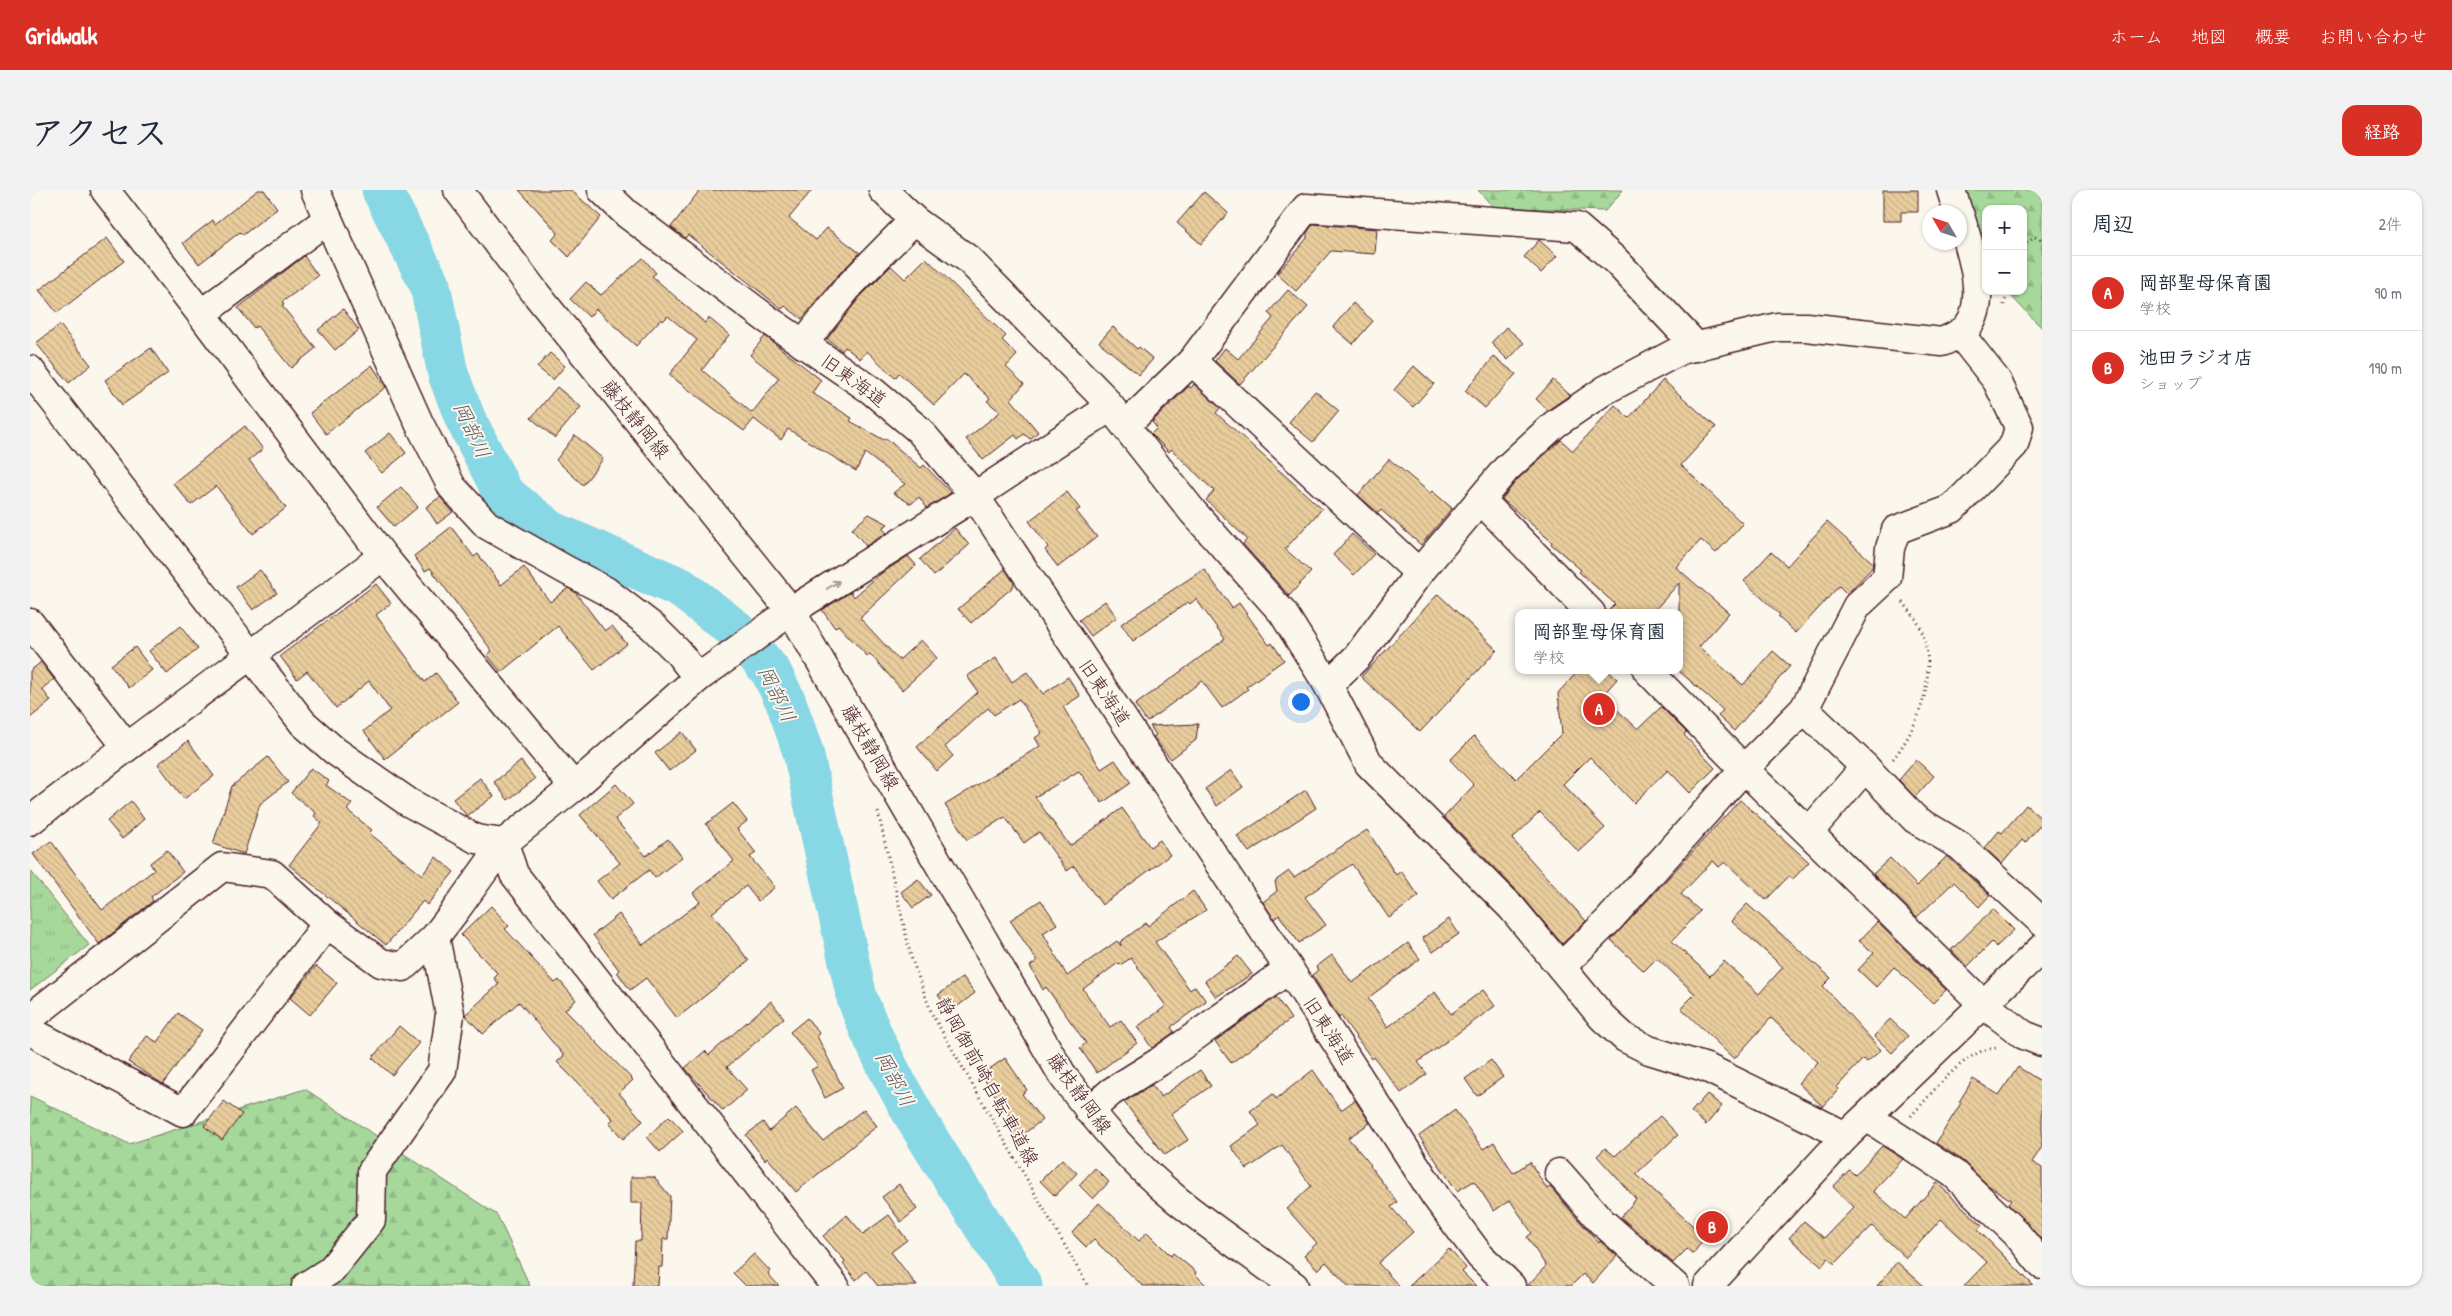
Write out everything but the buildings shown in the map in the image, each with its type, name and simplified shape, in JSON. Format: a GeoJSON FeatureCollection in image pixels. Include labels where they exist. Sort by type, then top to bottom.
{"type":"FeatureCollection","features":[{"type":"Feature","properties":{"kind":"street"},"geometry":{"type":"LineString","coordinates":[[105,190],[202,314],[383,556],[574,788]]}},
{"type":"Feature","properties":{"kind":"street"},"geometry":{"type":"LineString","coordinates":[[315,190],[419,423],[452,488],[487,525],[606,591],[653,627],[677,651],[698,678]]}},
{"type":"Feature","properties":{"kind":"street","name":"藤枝静岡線"},"geometry":{"type":"LineString","coordinates":[[458,190],[780,618],[1063,1076],[1119,1146],[1176,1200],[1294,1286]]}},
{"type":"Feature","properties":{"kind":"street","name":"旧東海道"},"geometry":{"type":"LineString","coordinates":[[602,190],[627,214],[803,344],[871,390],[919,430],[975,496],[1289,969],[1436,1197],[1480,1256],[1511,1286]]}},
{"type":"Feature","properties":{"kind":"street"},"geometry":{"type":"LineString","coordinates":[[882,190],[914,220],[968,260],[1100,395],[1193,512],[1283,612],[1328,685],[1369,764],[1512,908],[1603,1018],[1625,1038],[1649,1050],[1707,1068],[1846,1136]]}},
{"type":"Feature","properties":{"kind":"street"},"geometry":{"type":"LineString","coordinates":[[1951,190],[1956,205]]}},
{"type":"Feature","properties":{"kind":"street"},"geometry":{"type":"LineString","coordinates":[[30,1018],[222,867],[272,874],[327,924],[381,963],[403,967],[435,936],[456,911],[504,842],[574,788],[698,678],[780,618],[975,496],[1118,416],[1192,361],[1308,199],[1577,227],[1616,261],[1697,347]]}},
{"type":"Feature","properties":{"kind":"street"},"geometry":{"type":"LineString","coordinates":[[202,314],[328,219]]}},
{"type":"Feature","properties":{"kind":"street"},"geometry":{"type":"LineString","coordinates":[[803,344],[848,287],[914,220]]}},
{"type":"Feature","properties":{"kind":"street"},"geometry":{"type":"LineString","coordinates":[[1328,685],[1357,657],[1419,573],[1506,469],[1555,424],[1605,390],[1681,350],[1777,327],[1806,326],[1942,342],[1960,334],[1968,326],[1977,309],[1976,283],[1967,246]]}},
{"type":"Feature","properties":{"kind":"street"},"geometry":{"type":"LineString","coordinates":[[1561,967],[1608,921],[1744,769],[1804,709],[1856,606],[1887,578],[1890,548],[1896,530],[1952,509],[2014,445],[2019,427],[1997,381],[1960,334]]}},
{"type":"Feature","properties":{"kind":"street"},"geometry":{"type":"LineString","coordinates":[[1192,361],[1419,573]]}},
{"type":"Feature","properties":{"kind":"street"},"geometry":{"type":"LineString","coordinates":[[30,370],[303,723],[335,751],[416,806],[476,839],[504,842]]}},
{"type":"Feature","properties":{"kind":"street"},"geometry":{"type":"LineString","coordinates":[[1480,500],[1587,609]]}},
{"type":"Feature","properties":{"kind":"street"},"geometry":{"type":"LineString","coordinates":[[30,821],[126,746],[252,655],[383,556]]}},
{"type":"Feature","properties":{"kind":"street"},"geometry":{"type":"LineString","coordinates":[[32,630],[126,746]]}},
{"type":"Feature","properties":{"kind":"street"},"geometry":{"type":"LineString","coordinates":[[1651,674],[1744,769],[1983,1004],[2024,1035],[2042,1042]]}},
{"type":"Feature","properties":{"kind":"street"},"geometry":{"type":"LineString","coordinates":[[1804,709],[1915,818],[1960,846],[2042,922]]}},
{"type":"Feature","properties":{"kind":"street"},"geometry":{"type":"LineString","coordinates":[[1809,832],[1871,773]]}},
{"type":"Feature","properties":{"kind":"street"},"geometry":{"type":"LineString","coordinates":[[504,842],[514,874],[835,1286]]}},
{"type":"Feature","properties":{"kind":"street"},"geometry":{"type":"LineString","coordinates":[[30,1031],[183,1112],[327,924]]}},
{"type":"Feature","properties":{"kind":"street"},"geometry":{"type":"LineString","coordinates":[[306,1286],[331,1270],[371,1220],[372,1170],[442,1071],[450,1014],[435,936]]}},
{"type":"Feature","properties":{"kind":"street"},"geometry":{"type":"LineString","coordinates":[[1708,1286],[1846,1136],[2042,948]]}},
{"type":"Feature","properties":{"kind":"street"},"geometry":{"type":"LineString","coordinates":[[1089,1110],[1111,1092],[1159,1062],[1289,969]]}},
{"type":"Feature","properties":{"kind":"street"},"geometry":{"type":"LineString","coordinates":[[1867,1117],[1954,1174],[2016,1233],[2042,1265]]}},
{"type":"Feature","properties":{"kind":"street"},"geometry":{"type":"LineString","coordinates":[[1559,1173],[1601,1221],[1674,1286]]}},
{"type":"Feature","properties":{"kind":"street"},"geometry":{"type":"LineString","coordinates":[[2038,1286],[2042,1282]]}},
{"type":"Feature","properties":{"kind":"path"},"geometry":{"type":"LineString","coordinates":[[2027,243],[2035,237],[2042,240]]}},
{"type":"Feature","properties":{"kind":"path"},"geometry":{"type":"LineString","coordinates":[[1871,773],[1902,748],[1925,698],[1930,664],[1920,627],[1887,578]]}},
{"type":"Feature","properties":{"kind":"path","name":"静岡御前崎自転車道線"},"geometry":{"type":"LineString","coordinates":[[876,804],[911,957],[932,1014],[1088,1286]]}},
{"type":"Feature","properties":{"kind":"path"},"geometry":{"type":"LineString","coordinates":[[1908,1119],[1966,1059],[1988,1048],[2005,1049]]}},
{"type":"Feature","properties":{"kind":"green space"},"geometry":{"type":"Polygon","coordinates":[[[1478,190],[1623,190],[1605,211],[1493,207],[1478,190]]]}},
{"type":"Feature","properties":{"kind":"green space"},"geometry":{"type":"Polygon","coordinates":[[[1951,190],[2042,190],[2042,328],[2010,295],[2027,295],[2027,205],[1982,205],[1982,261],[1967,227],[1967,205],[1958,205],[1951,190]]]}},
{"type":"Feature","properties":{"kind":"green space"},"geometry":{"type":"Polygon","coordinates":[[[30,870],[89,945],[30,990],[30,870]]]}},
{"type":"Feature","properties":{"kind":"green space"},"geometry":{"type":"Polygon","coordinates":[[[305,1089],[497,1215],[530,1286],[30,1286],[30,1096],[129,1144],[305,1089]]]}},
{"type":"Feature","properties":{"kind":"waterway","name":"岡部川"},"geometry":{"type":"LineString","coordinates":[[382,190],[430,285],[448,374],[465,418],[503,493],[551,531],[681,588],[736,630],[771,672],[786,702],[803,752],[857,998],[891,1074],[911,1110],[1022,1286]]}},
{"type":"Feature","properties":{"kind":"place","name":"岡部聖母保育園"},"geometry":{"type":"Point","coordinates":[1599,709]}},
{"type":"Feature","properties":{"kind":"place","name":"池田ラジオ店"},"geometry":{"type":"Point","coordinates":[1712,1227]}}]}
